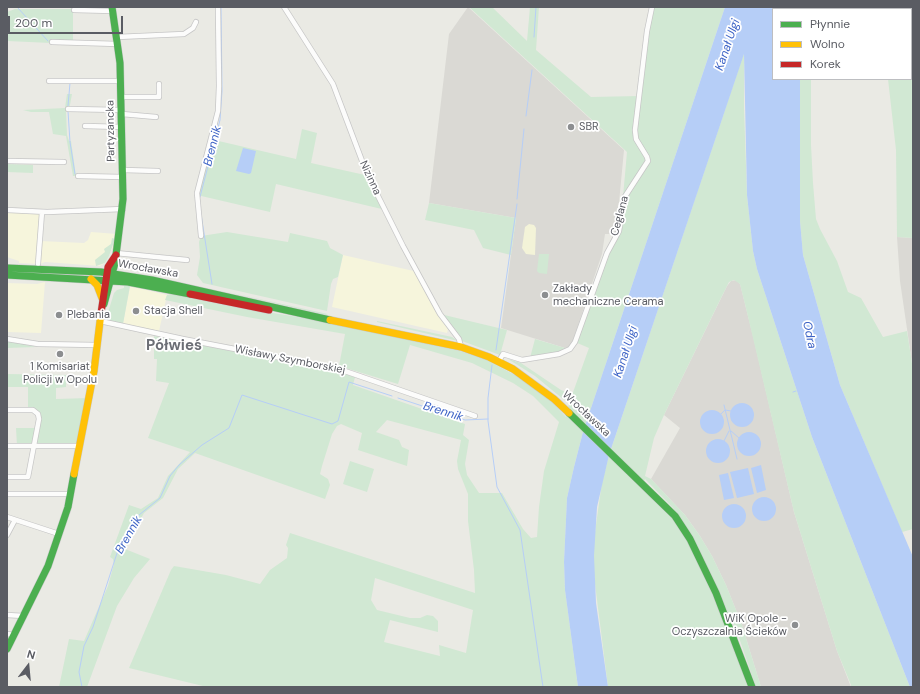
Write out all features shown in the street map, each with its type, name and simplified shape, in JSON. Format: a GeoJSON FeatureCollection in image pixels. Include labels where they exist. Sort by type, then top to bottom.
{"type":"FeatureCollection","features":[{"type":"Feature","properties":{"kind":"main road","name":"Partyzancka"},"geometry":{"type":"LineString","coordinates":[[109,276],[116,254],[123,209],[121,82],[113,9]]}},
{"type":"Feature","properties":{"kind":"main road"},"geometry":{"type":"LineString","coordinates":[[116,254],[123,275]]}},
{"type":"Feature","properties":{"kind":"main road","name":"Wrocławska"},"geometry":{"type":"LineString","coordinates":[[7,268],[109,276],[227,303],[278,311],[283,310]]}},
{"type":"Feature","properties":{"kind":"main road","name":"Wrocławska"},"geometry":{"type":"LineString","coordinates":[[7,275],[91,279],[123,275],[189,287],[283,310],[461,347],[500,361],[528,378],[568,412],[644,484],[675,516],[690,539],[724,610],[752,687]]}},
{"type":"Feature","properties":{"kind":"main road"},"geometry":{"type":"LineString","coordinates":[[7,649],[10,634],[24,616],[48,566],[71,494],[97,345],[102,298],[109,276]]}},
{"type":"Feature","properties":{"kind":"main road"},"geometry":{"type":"LineString","coordinates":[[101,312],[109,276]]}},
{"type":"Feature","properties":{"kind":"main road"},"geometry":{"type":"LineString","coordinates":[[91,279],[97,285],[102,298]]}},
{"type":"Feature","properties":{"kind":"street"},"geometry":{"type":"LineString","coordinates":[[201,236],[197,193],[218,111],[218,7]]}},
{"type":"Feature","properties":{"kind":"street","name":"Nizinna"},"geometry":{"type":"LineString","coordinates":[[284,7],[333,84],[366,172],[403,246],[440,314],[459,339],[461,347]]}},
{"type":"Feature","properties":{"kind":"street","name":"Ceglana"},"geometry":{"type":"LineString","coordinates":[[500,361],[503,354],[522,360],[559,354],[570,349],[575,342],[607,254],[619,231],[624,198],[648,161],[636,139],[635,130],[647,31],[652,7]]}},
{"type":"Feature","properties":{"kind":"street"},"geometry":{"type":"LineString","coordinates":[[74,10],[113,9]]}},
{"type":"Feature","properties":{"kind":"street"},"geometry":{"type":"LineString","coordinates":[[52,42],[117,40],[184,34],[193,28],[196,22]]}},
{"type":"Feature","properties":{"kind":"street"},"geometry":{"type":"LineString","coordinates":[[49,81],[121,82]]}},
{"type":"Feature","properties":{"kind":"street"},"geometry":{"type":"LineString","coordinates":[[121,97],[159,97],[159,84]]}},
{"type":"Feature","properties":{"kind":"street"},"geometry":{"type":"LineString","coordinates":[[68,109],[121,112],[156,117]]}},
{"type":"Feature","properties":{"kind":"street"},"geometry":{"type":"LineString","coordinates":[[85,126],[122,127]]}},
{"type":"Feature","properties":{"kind":"street"},"geometry":{"type":"LineString","coordinates":[[7,161],[64,162]]}},
{"type":"Feature","properties":{"kind":"street"},"geometry":{"type":"LineString","coordinates":[[78,176],[158,171]]}},
{"type":"Feature","properties":{"kind":"street"},"geometry":{"type":"LineString","coordinates":[[7,210],[42,212],[123,209]]}},
{"type":"Feature","properties":{"kind":"street"},"geometry":{"type":"LineString","coordinates":[[38,264],[42,212]]}},
{"type":"Feature","properties":{"kind":"street"},"geometry":{"type":"LineString","coordinates":[[116,254],[187,260]]}},
{"type":"Feature","properties":{"kind":"street","name":"Wisławy Szymborskiej"},"geometry":{"type":"LineString","coordinates":[[100,321],[339,369],[475,416]]}},
{"type":"Feature","properties":{"kind":"street"},"geometry":{"type":"LineString","coordinates":[[7,339],[38,344],[97,345]]}},
{"type":"Feature","properties":{"kind":"street"},"geometry":{"type":"LineString","coordinates":[[7,410],[31,410],[38,414],[39,422],[28,477],[7,477]]}},
{"type":"Feature","properties":{"kind":"street"},"geometry":{"type":"LineString","coordinates":[[7,446],[80,446]]}},
{"type":"Feature","properties":{"kind":"street"},"geometry":{"type":"LineString","coordinates":[[7,494],[71,494]]}},
{"type":"Feature","properties":{"kind":"street"},"geometry":{"type":"LineString","coordinates":[[7,517],[59,534]]}},
{"type":"Feature","properties":{"kind":"street"},"geometry":{"type":"LineString","coordinates":[[7,535],[15,520]]}},
{"type":"Feature","properties":{"kind":"street"},"geometry":{"type":"LineString","coordinates":[[7,615],[24,616]]}},
{"type":"Feature","properties":{"kind":"shaded area"},"geometry":{"type":"Polygon","coordinates":[[[468,7],[624,150],[616,234],[605,234],[602,254],[571,346],[565,348],[501,328],[516,218],[429,203],[449,34],[468,7]]]}},
{"type":"Feature","properties":{"kind":"shaded area"},"geometry":{"type":"Polygon","coordinates":[[[469,7],[492,7],[527,41],[530,7],[539,7],[536,50],[591,97],[639,96],[652,7],[725,7],[583,432],[567,498],[564,562],[565,590],[578,687],[207,687],[129,668],[174,566],[226,575],[260,584],[270,570],[287,558],[288,548],[286,545],[290,533],[475,593],[474,570],[468,521],[468,494],[458,469],[457,461],[461,440],[387,420],[376,432],[399,440],[402,447],[409,450],[407,466],[358,450],[362,433],[341,424],[337,426],[332,434],[320,474],[328,479],[330,485],[325,499],[195,453],[178,469],[163,498],[144,513],[132,535],[120,547],[150,559],[134,578],[117,606],[87,687],[59,687],[69,639],[84,641],[108,586],[114,564],[113,559],[110,557],[129,505],[141,509],[158,498],[168,476],[190,452],[148,438],[169,383],[156,381],[157,359],[154,359],[154,336],[338,372],[355,377],[353,385],[465,424],[463,435],[469,440],[465,464],[467,475],[479,493],[502,493],[523,529],[531,538],[537,537],[544,471],[559,422],[533,396],[513,383],[472,363],[410,345],[398,384],[339,366],[345,334],[247,317],[165,300],[167,295],[171,294],[224,305],[316,320],[460,351],[487,360],[522,379],[551,401],[566,417],[569,404],[535,376],[508,359],[521,363],[561,390],[572,395],[589,348],[575,342],[616,236],[622,208],[627,152],[469,7]],[[375,578],[371,600],[377,610],[410,618],[420,618],[427,615],[433,616],[438,621],[438,632],[390,620],[384,642],[440,656],[439,645],[466,653],[473,610],[375,578]]]}},
{"type":"Feature","properties":{"kind":"shaded area"},"geometry":{"type":"Polygon","coordinates":[[[913,7],[913,238],[897,237],[896,150],[888,80],[912,80],[912,8],[895,8],[913,7]]]}},
{"type":"Feature","properties":{"kind":"shaded area"},"geometry":{"type":"Polygon","coordinates":[[[15,9],[73,9],[73,44],[7,41],[7,12],[15,9]]]}},
{"type":"Feature","properties":{"kind":"shaded area"},"geometry":{"type":"Polygon","coordinates":[[[744,53],[747,195],[753,251],[757,269],[812,437],[910,687],[851,687],[837,651],[794,512],[740,284],[734,280],[729,282],[664,415],[654,438],[645,476],[651,479],[685,515],[712,556],[726,585],[742,625],[761,687],[756,687],[737,632],[693,537],[673,508],[645,479],[642,486],[674,520],[687,540],[724,618],[748,687],[608,687],[594,576],[594,539],[602,482],[609,455],[744,53]]]}},
{"type":"Feature","properties":{"kind":"shaded area"},"geometry":{"type":"Polygon","coordinates":[[[800,80],[811,80],[811,145],[816,219],[837,261],[848,292],[861,298],[883,337],[907,331],[913,370],[913,529],[902,532],[840,385],[803,255],[800,221],[800,80]]]}},
{"type":"Feature","properties":{"kind":"shaded area"},"geometry":{"type":"Polygon","coordinates":[[[67,94],[72,94],[69,110],[66,111],[67,135],[69,141],[71,141],[76,176],[73,176],[66,136],[53,134],[49,112],[31,112],[23,110],[65,108],[67,94]]]}},
{"type":"Feature","properties":{"kind":"shaded area"},"geometry":{"type":"Polygon","coordinates":[[[302,129],[317,133],[311,163],[365,175],[386,210],[276,184],[270,212],[197,195],[210,139],[296,159],[302,129]]]}},
{"type":"Feature","properties":{"kind":"shaded area"},"geometry":{"type":"Polygon","coordinates":[[[7,164],[33,165],[33,173],[7,172],[7,164]]]}},
{"type":"Feature","properties":{"kind":"shaded area"},"geometry":{"type":"Polygon","coordinates":[[[429,203],[516,218],[511,255],[483,248],[474,230],[425,220],[429,203]]]}},
{"type":"Feature","properties":{"kind":"shaded area"},"geometry":{"type":"Polygon","coordinates":[[[7,210],[42,212],[40,241],[84,243],[88,240],[91,232],[117,234],[113,247],[105,263],[100,266],[45,262],[40,264],[19,263],[19,261],[7,257],[7,210]]]}},
{"type":"Feature","properties":{"kind":"shaded area"},"geometry":{"type":"Polygon","coordinates":[[[227,232],[288,242],[290,233],[327,241],[330,248],[343,255],[338,277],[333,279],[331,284],[327,311],[203,283],[197,275],[200,257],[199,242],[201,236],[227,232]]]}},
{"type":"Feature","properties":{"kind":"shaded area"},"geometry":{"type":"Polygon","coordinates":[[[897,237],[913,238],[913,370],[900,281],[897,237]]]}},
{"type":"Feature","properties":{"kind":"shaded area"},"geometry":{"type":"Polygon","coordinates":[[[112,238],[115,239],[105,263],[96,266],[95,260],[105,252],[104,249],[111,244],[112,238]]]}},
{"type":"Feature","properties":{"kind":"shaded area"},"geometry":{"type":"Polygon","coordinates":[[[539,254],[549,254],[547,274],[539,273],[537,271],[539,254]]]}},
{"type":"Feature","properties":{"kind":"shaded area"},"geometry":{"type":"Polygon","coordinates":[[[343,255],[418,272],[435,306],[435,310],[448,329],[447,333],[332,307],[343,255]]]}},
{"type":"Feature","properties":{"kind":"shaded area"},"geometry":{"type":"Polygon","coordinates":[[[736,280],[740,284],[754,340],[794,512],[837,651],[851,687],[761,687],[742,625],[726,585],[712,556],[685,515],[651,479],[680,428],[664,415],[727,286],[731,281],[736,280]]]}},
{"type":"Feature","properties":{"kind":"shaded area"},"geometry":{"type":"Polygon","coordinates":[[[45,282],[41,333],[7,332],[7,283],[37,284],[45,282]]]}},
{"type":"Feature","properties":{"kind":"shaded area"},"geometry":{"type":"Polygon","coordinates":[[[124,285],[130,286],[123,324],[107,321],[106,319],[114,293],[117,290],[124,288],[124,285]]]}},
{"type":"Feature","properties":{"kind":"shaded area"},"geometry":{"type":"Polygon","coordinates":[[[130,286],[167,295],[159,331],[123,324],[130,286]]]}},
{"type":"Feature","properties":{"kind":"shaded area"},"geometry":{"type":"Polygon","coordinates":[[[218,290],[328,314],[326,315],[218,290]]]}},
{"type":"Feature","properties":{"kind":"shaded area"},"geometry":{"type":"Polygon","coordinates":[[[440,314],[507,330],[500,355],[462,341],[440,314]]]}},
{"type":"Feature","properties":{"kind":"shaded area"},"geometry":{"type":"Polygon","coordinates":[[[377,322],[452,337],[458,341],[377,322]]]}},
{"type":"Feature","properties":{"kind":"shaded area"},"geometry":{"type":"Polygon","coordinates":[[[7,339],[22,342],[26,345],[36,347],[7,348],[7,339]]]}},
{"type":"Feature","properties":{"kind":"shaded area"},"geometry":{"type":"Polygon","coordinates":[[[535,339],[565,348],[560,352],[530,358],[535,339]]]}},
{"type":"Feature","properties":{"kind":"shaded area"},"geometry":{"type":"Polygon","coordinates":[[[7,374],[66,375],[66,387],[56,388],[56,399],[89,398],[80,446],[17,446],[16,428],[38,428],[39,416],[28,410],[28,387],[7,387],[7,374]]]}},
{"type":"Feature","properties":{"kind":"shaded area"},"geometry":{"type":"Polygon","coordinates":[[[350,461],[374,469],[367,492],[343,484],[350,461]]]}},
{"type":"Feature","properties":{"kind":"sand"},"geometry":{"type":"Polygon","coordinates":[[[529,224],[534,225],[536,228],[535,255],[526,254],[522,248],[525,227],[529,224]]]}},
{"type":"Feature","properties":{"kind":"water"},"geometry":{"type":"Polygon","coordinates":[[[725,7],[804,7],[772,8],[772,80],[800,80],[800,221],[803,255],[840,385],[913,557],[913,687],[910,687],[812,437],[757,269],[753,251],[747,195],[744,54],[609,455],[597,507],[594,556],[596,603],[608,687],[578,687],[565,590],[564,562],[567,498],[583,432],[725,7]]]}},
{"type":"Feature","properties":{"kind":"water"},"geometry":{"type":"Polygon","coordinates":[[[243,148],[256,151],[251,173],[249,174],[236,171],[243,148]]]}},
{"type":"Feature","properties":{"kind":"water"},"geometry":{"type":"Polygon","coordinates":[[[742,403],[750,407],[754,415],[750,423],[742,427],[734,423],[730,415],[734,407],[742,403]]]}},
{"type":"Feature","properties":{"kind":"water"},"geometry":{"type":"Polygon","coordinates":[[[712,410],[720,414],[724,422],[720,430],[712,434],[704,430],[700,422],[704,414],[712,410]]]}},
{"type":"Feature","properties":{"kind":"water"},"geometry":{"type":"Polygon","coordinates":[[[749,432],[757,436],[761,444],[757,452],[749,456],[741,452],[737,444],[741,436],[749,432]]]}},
{"type":"Feature","properties":{"kind":"water"},"geometry":{"type":"Polygon","coordinates":[[[718,439],[726,443],[730,451],[726,459],[718,463],[710,459],[706,451],[710,443],[718,439]]]}},
{"type":"Feature","properties":{"kind":"water"},"geometry":{"type":"Polygon","coordinates":[[[761,465],[766,490],[757,493],[751,468],[761,465]]]}},
{"type":"Feature","properties":{"kind":"water"},"geometry":{"type":"Polygon","coordinates":[[[748,468],[754,494],[737,498],[730,472],[748,468]]]}},
{"type":"Feature","properties":{"kind":"water"},"geometry":{"type":"Polygon","coordinates":[[[728,473],[734,498],[724,500],[719,475],[728,473]]]}},
{"type":"Feature","properties":{"kind":"water"},"geometry":{"type":"Polygon","coordinates":[[[764,497],[772,501],[776,509],[772,517],[764,521],[756,517],[752,509],[756,501],[764,497]]]}},
{"type":"Feature","properties":{"kind":"water"},"geometry":{"type":"Polygon","coordinates":[[[734,504],[742,508],[746,516],[742,524],[734,528],[726,524],[722,516],[726,508],[734,504]]]}},
{"type":"Feature","properties":{"kind":"waterway"},"geometry":{"type":"LineString","coordinates":[[17,7],[48,41]]}},
{"type":"Feature","properties":{"kind":"waterway","name":"Brennik"},"geometry":{"type":"LineString","coordinates":[[200,197],[220,120],[222,91],[221,7]]}},
{"type":"Feature","properties":{"kind":"waterway"},"geometry":{"type":"LineString","coordinates":[[534,37],[536,7]]}},
{"type":"Feature","properties":{"kind":"waterway"},"geometry":{"type":"LineString","coordinates":[[526,116],[532,70]]}},
{"type":"Feature","properties":{"kind":"waterway"},"geometry":{"type":"LineString","coordinates":[[68,106],[70,83]]}},
{"type":"Feature","properties":{"kind":"waterway"},"geometry":{"type":"LineString","coordinates":[[68,111],[70,142],[75,174]]}},
{"type":"Feature","properties":{"kind":"waterway"},"geometry":{"type":"LineString","coordinates":[[517,199],[524,129]]}},
{"type":"Feature","properties":{"kind":"waterway"},"geometry":{"type":"LineString","coordinates":[[496,350],[517,204]]}},
{"type":"Feature","properties":{"kind":"waterway","name":"Brennik"},"geometry":{"type":"LineString","coordinates":[[201,214],[212,284]]}},
{"type":"Feature","properties":{"kind":"waterway"},"geometry":{"type":"LineString","coordinates":[[492,365],[488,398],[488,421],[497,487],[520,530],[543,687]]}},
{"type":"Feature","properties":{"kind":"waterway","name":"Brennik"},"geometry":{"type":"LineString","coordinates":[[82,687],[79,672],[84,646],[93,627],[119,547],[129,534],[139,515],[160,498],[170,476],[179,465],[202,445],[229,428],[242,395],[332,424],[338,421],[349,382],[392,396]]}},
{"type":"Feature","properties":{"kind":"waterway","name":"Brennik"},"geometry":{"type":"LineString","coordinates":[[398,398],[465,420],[488,419]]}},
{"type":"Feature","properties":{"kind":"waterway"},"geometry":{"type":"LineString","coordinates":[[724,405],[737,459]]}},
{"type":"Feature","properties":{"kind":"waterway"},"geometry":{"type":"LineString","coordinates":[[721,414],[725,410],[731,411]]}},
{"type":"Feature","properties":{"kind":"waterway"},"geometry":{"type":"LineString","coordinates":[[724,441],[729,431]]}},
{"type":"Feature","properties":{"kind":"waterway"},"geometry":{"type":"LineString","coordinates":[[731,431],[739,438]]}},
{"type":"Feature","properties":{"kind":"traffic: fast"},"geometry":{"type":"LineString","coordinates":[[104,304],[115,263],[123,199],[120,63],[112,7]]}},
{"type":"Feature","properties":{"kind":"traffic: fast"},"geometry":{"type":"LineString","coordinates":[[7,268],[101,272],[152,280],[330,320]]}},
{"type":"Feature","properties":{"kind":"traffic: fast"},"geometry":{"type":"LineString","coordinates":[[7,275],[128,282],[190,294]]}},
{"type":"Feature","properties":{"kind":"traffic: fast"},"geometry":{"type":"LineString","coordinates":[[569,413],[675,516],[690,539],[716,593],[752,687]]}},
{"type":"Feature","properties":{"kind":"traffic: fast"},"geometry":{"type":"LineString","coordinates":[[7,649],[48,566],[68,507],[74,474]]}},
{"type":"Feature","properties":{"kind":"traffic: slow"},"geometry":{"type":"LineString","coordinates":[[91,279],[97,285],[102,298]]}},
{"type":"Feature","properties":{"kind":"traffic: slow"},"geometry":{"type":"LineString","coordinates":[[74,474],[94,371],[101,313]]}},
{"type":"Feature","properties":{"kind":"traffic: slow"},"geometry":{"type":"LineString","coordinates":[[330,320],[461,347],[489,357],[513,369],[554,399],[569,413]]}},
{"type":"Feature","properties":{"kind":"traffic: jam"},"geometry":{"type":"LineString","coordinates":[[101,313],[108,267],[116,255]]}},
{"type":"Feature","properties":{"kind":"traffic: jam"},"geometry":{"type":"LineString","coordinates":[[190,294],[269,310]]}},
{"type":"Feature","properties":{"kind":"place","name":"SBR"},"geometry":{"type":"Point","coordinates":[571,127]}},
{"type":"Feature","properties":{"kind":"place","name":"Zakłady mechaniczne Cerama"},"geometry":{"type":"Point","coordinates":[545,295]}},
{"type":"Feature","properties":{"kind":"place","name":"Stacja Shell"},"geometry":{"type":"Point","coordinates":[136,311]}},
{"type":"Feature","properties":{"kind":"place","name":"Plebania"},"geometry":{"type":"Point","coordinates":[59,315]}},
{"type":"Feature","properties":{"kind":"place","name":"1 Komisariat Policji w Opolu"},"geometry":{"type":"Point","coordinates":[60,354]}},
{"type":"Feature","properties":{"kind":"place","name":"WiK Opole - Oczyszczalnia Ścieków"},"geometry":{"type":"Point","coordinates":[795,625]}},
{"type":"Feature","properties":{"kind":"district","name":"Półwieś"},"geometry":{"type":"Point","coordinates":[174,346]}},
{"type":"Feature","properties":{"kind":"water label","name":"Kanał Ulgi"},"geometry":{"type":"Point","coordinates":[728,45]}},
{"type":"Feature","properties":{"kind":"water label","name":"Odra"},"geometry":{"type":"Point","coordinates":[809,335]}},
{"type":"Feature","properties":{"kind":"water label","name":"Kanał Ulgi"},"geometry":{"type":"Point","coordinates":[626,352]}}]}
